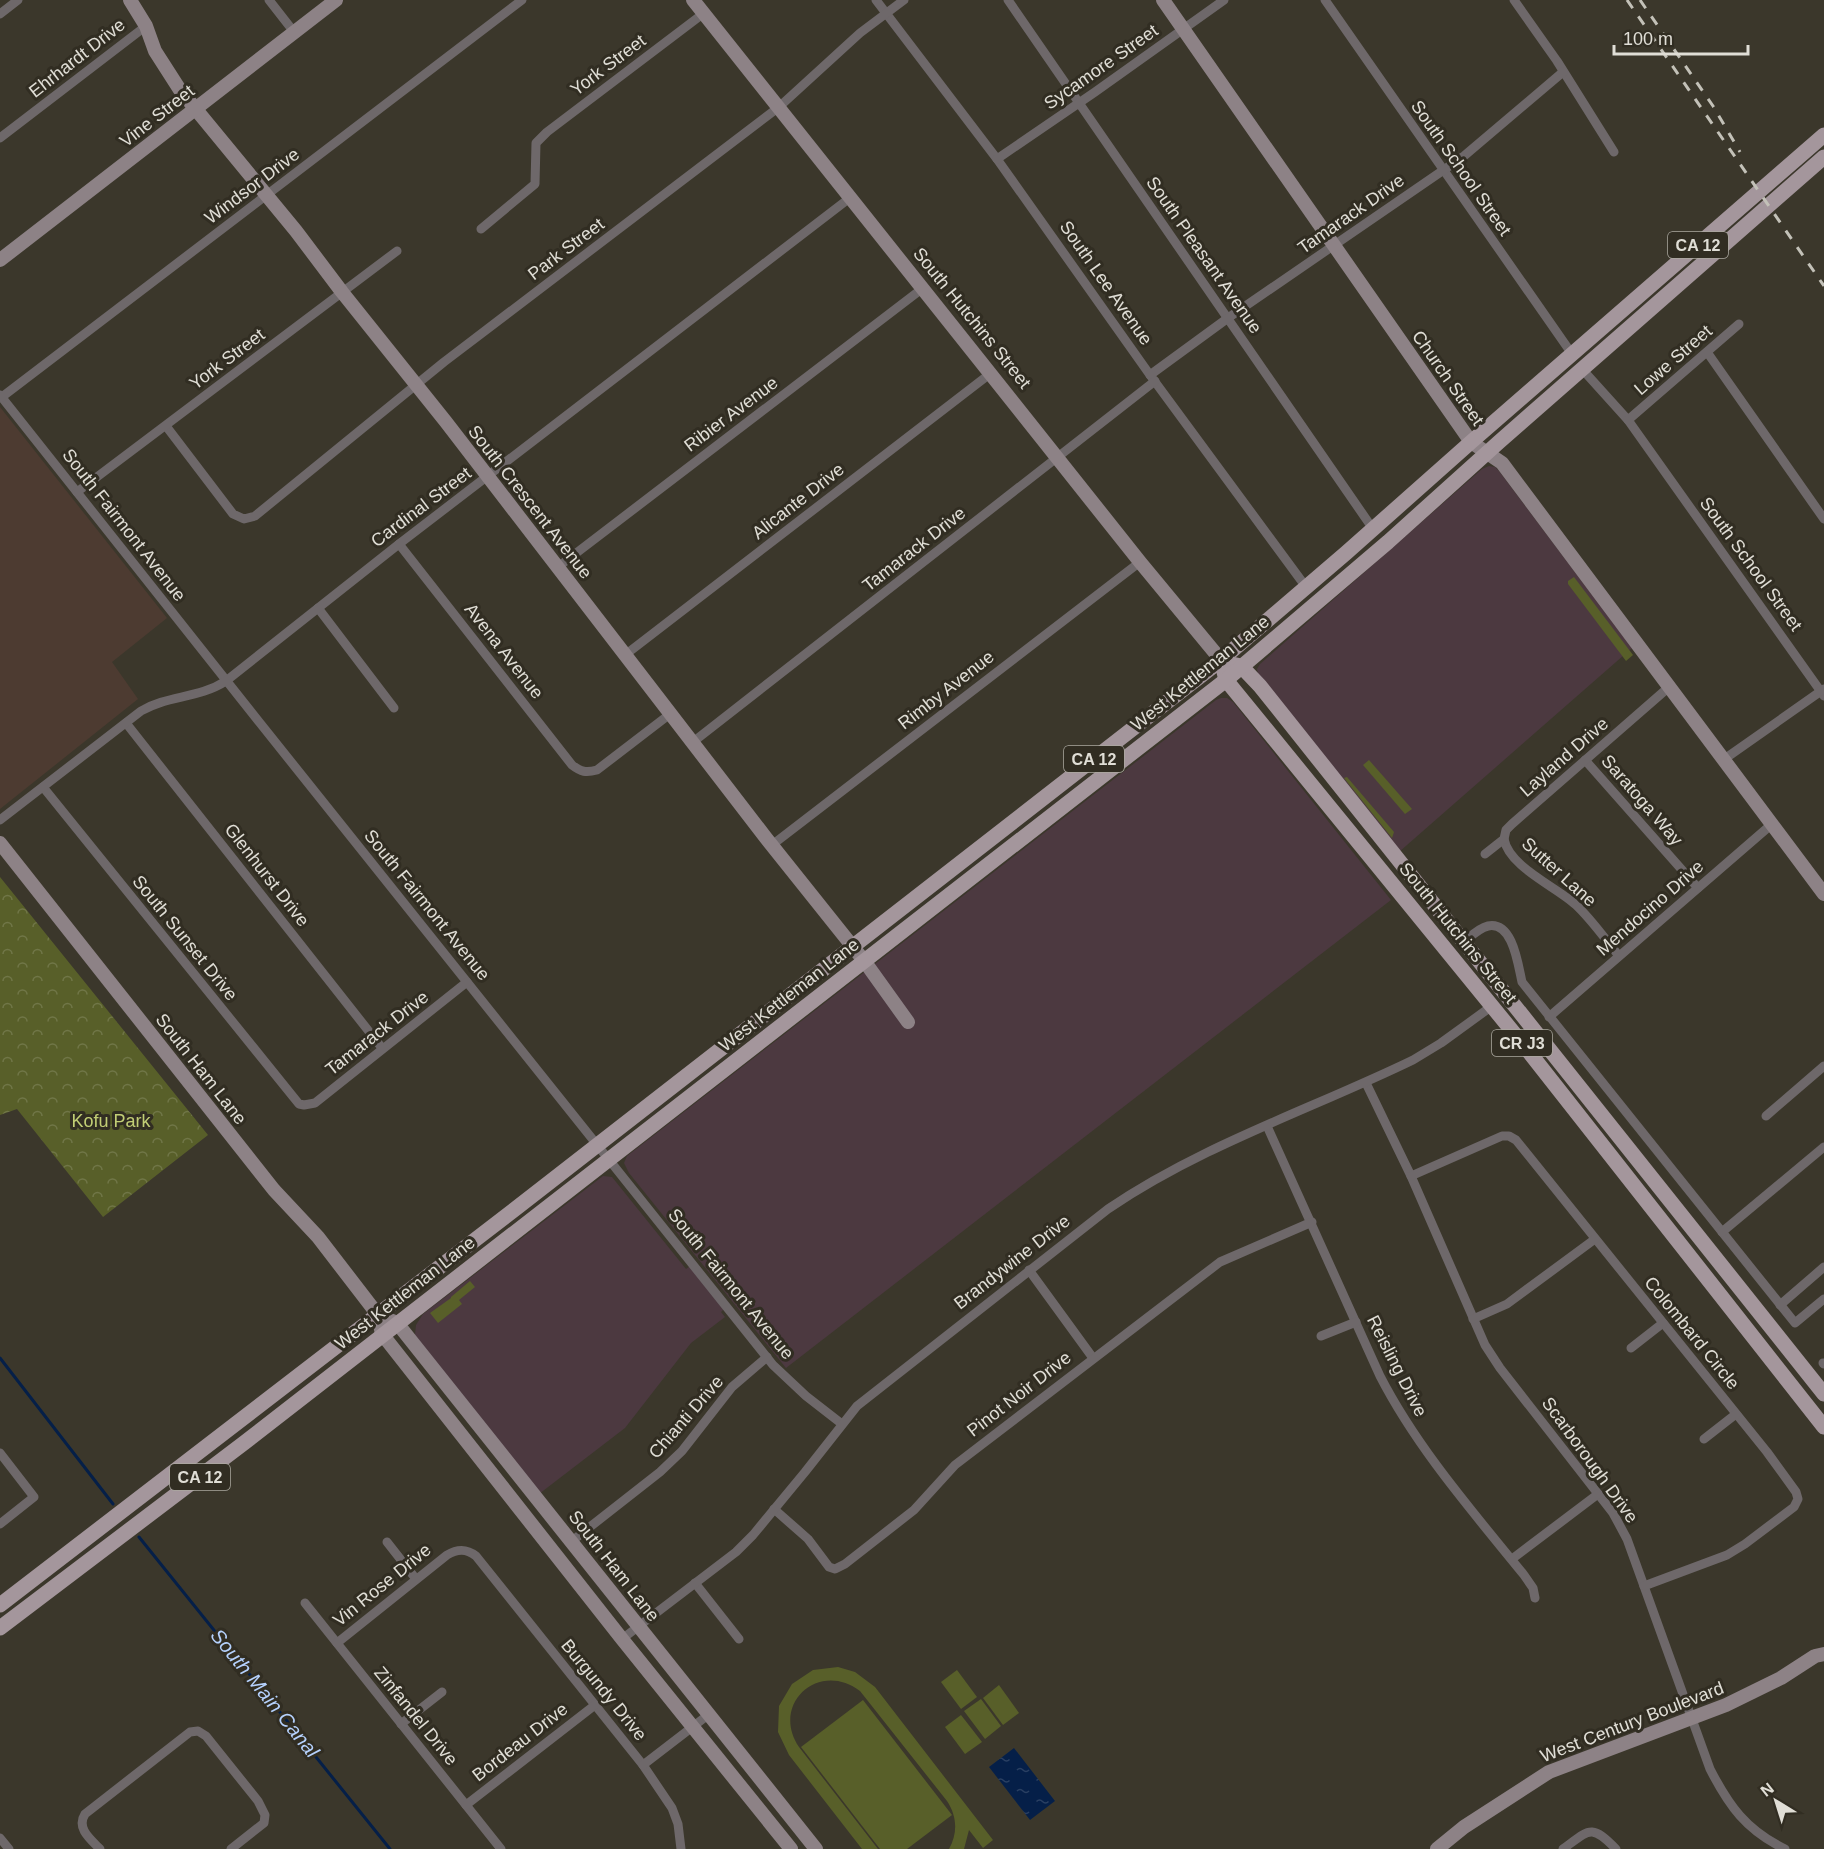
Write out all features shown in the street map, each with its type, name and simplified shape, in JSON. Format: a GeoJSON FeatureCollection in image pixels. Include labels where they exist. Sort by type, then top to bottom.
{"type":"FeatureCollection","features":[{"type":"Feature","properties":{"kind":"main road","name":"CA 12"},"geometry":{"type":"LineString","coordinates":[[1572,354],[1824,135]]}},
{"type":"Feature","properties":{"kind":"main road","name":"CA 12"},"geometry":{"type":"LineString","coordinates":[[1582,369],[1824,157]]}},
{"type":"Feature","properties":{"kind":"main road","name":"West Kettleman Lane"},"geometry":{"type":"LineString","coordinates":[[0,1605],[378,1315],[1221,660],[1572,354]]}},
{"type":"Feature","properties":{"kind":"main road","name":"West Kettleman Lane"},"geometry":{"type":"LineString","coordinates":[[0,1628],[232,1453],[382,1334],[1226,680],[1354,572],[1582,369]]}},
{"type":"Feature","properties":{"kind":"main road"},"geometry":{"type":"LineString","coordinates":[[1221,660],[1241,666]]}},
{"type":"Feature","properties":{"kind":"main road","name":"South Hutchins Street"},"geometry":{"type":"LineString","coordinates":[[1221,660],[1226,680],[1492,1006],[1824,1427]]}},
{"type":"Feature","properties":{"kind":"main road","name":"South Hutchins Street"},"geometry":{"type":"LineString","coordinates":[[1241,666],[1260,686],[1358,808],[1824,1394]]}},
{"type":"Feature","properties":{"kind":"main road"},"geometry":{"type":"LineString","coordinates":[[1060,808],[1077,772]]}},
{"type":"Feature","properties":{"kind":"main road"},"geometry":{"type":"LineString","coordinates":[[1321,796],[1329,795],[1339,798],[1358,808]]}},
{"type":"Feature","properties":{"kind":"street"},"geometry":{"type":"LineString","coordinates":[[0,14],[18,0]]}},
{"type":"Feature","properties":{"kind":"street","name":"South Crescent Avenue"},"geometry":{"type":"LineString","coordinates":[[130,0],[146,26],[159,58],[196,109],[296,231],[489,477],[670,714],[865,962],[908,1022]]}},
{"type":"Feature","properties":{"kind":"street"},"geometry":{"type":"LineString","coordinates":[[269,0],[294,32]]}},
{"type":"Feature","properties":{"kind":"street","name":"Vine Street"},"geometry":{"type":"LineString","coordinates":[[0,260],[336,0]]}},
{"type":"Feature","properties":{"kind":"street","name":"Windsor Drive"},"geometry":{"type":"LineString","coordinates":[[1,396],[522,0]]}},
{"type":"Feature","properties":{"kind":"street","name":"South Hutchins Street"},"geometry":{"type":"LineString","coordinates":[[693,0],[1140,562],[1221,660]]}},
{"type":"Feature","properties":{"kind":"street","name":"South Lee Avenue"},"geometry":{"type":"LineString","coordinates":[[876,0],[997,159],[1306,587]]}},
{"type":"Feature","properties":{"kind":"street","name":"Park Street"},"geometry":{"type":"LineString","coordinates":[[166,426],[233,514],[244,519],[255,516],[416,384],[779,107],[860,33],[904,0]]}},
{"type":"Feature","properties":{"kind":"street","name":"South Pleasant Avenue"},"geometry":{"type":"LineString","coordinates":[[1008,0],[1373,529]]}},
{"type":"Feature","properties":{"kind":"street","name":"Church Street"},"geometry":{"type":"LineString","coordinates":[[1163,0],[1471,442],[1502,463],[1824,894]]}},
{"type":"Feature","properties":{"kind":"street","name":"Sycamore Street"},"geometry":{"type":"LineString","coordinates":[[997,159],[1079,104],[1224,0]]}},
{"type":"Feature","properties":{"kind":"street","name":"South School Street"},"geometry":{"type":"LineString","coordinates":[[1325,0],[1572,354]]}},
{"type":"Feature","properties":{"kind":"street"},"geometry":{"type":"LineString","coordinates":[[1514,0],[1614,152]]}},
{"type":"Feature","properties":{"kind":"street","name":"York Street"},"geometry":{"type":"LineString","coordinates":[[481,229],[534,184],[536,143],[547,132],[704,13]]}},
{"type":"Feature","properties":{"kind":"street","name":"Ehrhardt Drive"},"geometry":{"type":"LineString","coordinates":[[0,138],[146,26]]}},
{"type":"Feature","properties":{"kind":"street","name":"Tamarack Drive"},"geometry":{"type":"LineString","coordinates":[[693,742],[1058,458],[1228,318],[1464,156],[1563,72]]}},
{"type":"Feature","properties":{"kind":"street","name":"Cardinal Street"},"geometry":{"type":"LineString","coordinates":[[0,820],[153,704],[189,697],[214,689],[226,681],[399,544],[851,197]]}},
{"type":"Feature","properties":{"kind":"street","name":"York Street"},"geometry":{"type":"LineString","coordinates":[[77,492],[397,251]]}},
{"type":"Feature","properties":{"kind":"street","name":"Ribier Avenue"},"geometry":{"type":"LineString","coordinates":[[558,567],[923,288]]}},
{"type":"Feature","properties":{"kind":"street","name":"Lowe Street"},"geometry":{"type":"LineString","coordinates":[[1628,420],[1739,324]]}},
{"type":"Feature","properties":{"kind":"street"},"geometry":{"type":"LineString","coordinates":[[1707,352],[1824,519]]}},
{"type":"Feature","properties":{"kind":"street","name":"South School Street"},"geometry":{"type":"LineString","coordinates":[[1582,369],[1628,420],[1823,692]]}},
{"type":"Feature","properties":{"kind":"street","name":"Alicante Drive"},"geometry":{"type":"LineString","coordinates":[[625,655],[991,373]]}},
{"type":"Feature","properties":{"kind":"street","name":"South Fairmont Avenue"},"geometry":{"type":"LineString","coordinates":[[1,396],[767,1357],[806,1396],[842,1424]]}},
{"type":"Feature","properties":{"kind":"street","name":"Avena Avenue"},"geometry":{"type":"LineString","coordinates":[[399,544],[572,765],[586,773],[597,770],[670,714]]}},
{"type":"Feature","properties":{"kind":"street","name":"Rimby Avenue"},"geometry":{"type":"LineString","coordinates":[[772,845],[1140,562]]}},
{"type":"Feature","properties":{"kind":"street"},"geometry":{"type":"LineString","coordinates":[[318,608],[394,708]]}},
{"type":"Feature","properties":{"kind":"street","name":"Layland Drive"},"geometry":{"type":"LineString","coordinates":[[1485,854],[1504,839],[1506,830],[1512,824],[1670,687]]}},
{"type":"Feature","properties":{"kind":"street"},"geometry":{"type":"LineString","coordinates":[[1723,760],[1823,692]]}},
{"type":"Feature","properties":{"kind":"street","name":"Glenhurst Drive"},"geometry":{"type":"LineString","coordinates":[[126,723],[382,1048]]}},
{"type":"Feature","properties":{"kind":"street","name":"Saratoga Way"},"geometry":{"type":"LineString","coordinates":[[1585,760],[1698,888]]}},
{"type":"Feature","properties":{"kind":"street","name":"South Sunset Drive"},"geometry":{"type":"LineString","coordinates":[[44,787],[296,1102],[304,1106]]}},
{"type":"Feature","properties":{"kind":"street","name":"Mendocino Drive"},"geometry":{"type":"LineString","coordinates":[[1550,1017],[1772,824]]}},
{"type":"Feature","properties":{"kind":"street","name":"Sutter Lane"},"geometry":{"type":"LineString","coordinates":[[1504,839],[1509,850],[1517,859],[1543,882],[1576,904],[1619,956]]}},
{"type":"Feature","properties":{"kind":"street","name":"South Ham Lane"},"geometry":{"type":"LineString","coordinates":[[0,843],[268,1182],[318,1237],[378,1315],[382,1334],[791,1849]]}},
{"type":"Feature","properties":{"kind":"street"},"geometry":{"type":"LineString","coordinates":[[1464,942],[1488,926],[1498,926],[1506,932],[1511,941],[1522,982],[1795,1323],[1824,1299]]}},
{"type":"Feature","properties":{"kind":"street","name":"Tamarack Drive"},"geometry":{"type":"LineString","coordinates":[[304,1106],[315,1103],[467,982]]}},
{"type":"Feature","properties":{"kind":"street","name":"Brandywine Drive"},"geometry":{"type":"LineString","coordinates":[[622,1639],[736,1552],[774,1509],[857,1406],[1108,1209],[1149,1181],[1413,1060],[1492,1006]]}},
{"type":"Feature","properties":{"kind":"street"},"geometry":{"type":"LineString","coordinates":[[1766,1116],[1824,1066]]}},
{"type":"Feature","properties":{"kind":"street","name":"Scarborough Drive"},"geometry":{"type":"LineString","coordinates":[[1366,1083],[1411,1176],[1485,1345],[1500,1368],[1613,1513],[1627,1539],[1691,1719],[1710,1768],[1723,1793],[1736,1813],[1750,1827],[1785,1849]]}},
{"type":"Feature","properties":{"kind":"street","name":"Reisling Drive"},"geometry":{"type":"LineString","coordinates":[[1267,1126],[1397,1409],[1533,1588],[1535,1598]]}},
{"type":"Feature","properties":{"kind":"street","name":"Colombard Circle"},"geometry":{"type":"LineString","coordinates":[[1411,1176],[1502,1136],[1509,1136],[1516,1140],[1796,1492],[1798,1499],[1794,1506],[1746,1544],[1727,1555],[1644,1586]]}},
{"type":"Feature","properties":{"kind":"street"},"geometry":{"type":"LineString","coordinates":[[1722,1233],[1824,1147]]}},
{"type":"Feature","properties":{"kind":"street","name":"Pinot Noir Drive"},"geometry":{"type":"LineString","coordinates":[[774,1509],[808,1539],[829,1567],[836,1569],[914,1510],[955,1465],[1220,1262],[1312,1222]]}},
{"type":"Feature","properties":{"kind":"street"},"geometry":{"type":"LineString","coordinates":[[1473,1319],[1507,1304],[1595,1239]]}},
{"type":"Feature","properties":{"kind":"street"},"geometry":{"type":"LineString","coordinates":[[1780,1305],[1824,1267]]}},
{"type":"Feature","properties":{"kind":"street"},"geometry":{"type":"LineString","coordinates":[[1029,1270],[1093,1358]]}},
{"type":"Feature","properties":{"kind":"street","name":"South Ham Lane"},"geometry":{"type":"LineString","coordinates":[[378,1315],[397,1323],[816,1849]]}},
{"type":"Feature","properties":{"kind":"street"},"geometry":{"type":"LineString","coordinates":[[1321,1336],[1356,1322]]}},
{"type":"Feature","properties":{"kind":"street"},"geometry":{"type":"LineString","coordinates":[[1630,1348],[1663,1323]]}},
{"type":"Feature","properties":{"kind":"street","name":"Chianti Drive"},"geometry":{"type":"LineString","coordinates":[[572,1541],[660,1472],[682,1451],[732,1387],[767,1357]]}},
{"type":"Feature","properties":{"kind":"street"},"geometry":{"type":"LineString","coordinates":[[1704,1439],[1736,1414]]}},
{"type":"Feature","properties":{"kind":"street"},"geometry":{"type":"LineString","coordinates":[[0,1453],[34,1497],[0,1524]]}},
{"type":"Feature","properties":{"kind":"street"},"geometry":{"type":"LineString","coordinates":[[1512,1560],[1598,1494]]}},
{"type":"Feature","properties":{"kind":"street"},"geometry":{"type":"LineString","coordinates":[[387,1542],[416,1579]]}},
{"type":"Feature","properties":{"kind":"street","name":"Vin Rose Drive"},"geometry":{"type":"LineString","coordinates":[[337,1643],[447,1555],[460,1550],[470,1551],[480,1561]]}},
{"type":"Feature","properties":{"kind":"street","name":"Burgundy Drive"},"geometry":{"type":"LineString","coordinates":[[480,1561],[643,1765],[672,1808],[678,1824],[681,1849]]}},
{"type":"Feature","properties":{"kind":"street"},"geometry":{"type":"LineString","coordinates":[[695,1583],[739,1640]]}},
{"type":"Feature","properties":{"kind":"street","name":"Zinfandel Drive"},"geometry":{"type":"LineString","coordinates":[[305,1603],[501,1849]]}},
{"type":"Feature","properties":{"kind":"street","name":"West Century Boulevard"},"geometry":{"type":"LineString","coordinates":[[1437,1849],[1464,1827],[1549,1772],[1752,1694],[1820,1655],[1824,1643]]}},
{"type":"Feature","properties":{"kind":"street"},"geometry":{"type":"LineString","coordinates":[[401,1724],[442,1692]]}},
{"type":"Feature","properties":{"kind":"street","name":"Bordeau Drive"},"geometry":{"type":"LineString","coordinates":[[466,1805],[595,1705]]}},
{"type":"Feature","properties":{"kind":"street"},"geometry":{"type":"LineString","coordinates":[[643,1765],[708,1714]]}},
{"type":"Feature","properties":{"kind":"street"},"geometry":{"type":"LineString","coordinates":[[100,1849],[82,1827],[81,1822],[85,1814],[190,1732],[198,1731],[206,1736],[258,1801],[265,1815],[264,1823],[231,1849]]}},
{"type":"Feature","properties":{"kind":"street"},"geometry":{"type":"LineString","coordinates":[[1563,1849],[1586,1832],[1592,1831],[1601,1834],[1616,1849]]}},
{"type":"Feature","properties":{"kind":"street"},"geometry":{"type":"LineString","coordinates":[[0,1838],[9,1849]]}},
{"type":"Feature","properties":{"kind":"shaded area"},"geometry":{"type":"Polygon","coordinates":[[[0,407],[167,618],[112,662],[138,699],[0,809],[0,407]]]}},
{"type":"Feature","properties":{"kind":"shaded area"},"geometry":{"type":"Polygon","coordinates":[[[1489,466],[1499,471],[1632,648],[1399,852],[1258,674],[1257,669],[1482,469],[1489,466]]]}},
{"type":"Feature","properties":{"kind":"shaded area"},"geometry":{"type":"Polygon","coordinates":[[[1221,698],[1227,698],[1233,702],[1391,900],[786,1368],[629,1173],[624,1163],[627,1156],[1221,698]]]}},
{"type":"Feature","properties":{"kind":"shaded area"},"geometry":{"type":"Polygon","coordinates":[[[603,1176],[612,1177],[686,1269],[693,1264],[727,1306],[721,1312],[725,1317],[691,1343],[625,1428],[539,1494],[415,1335],[416,1325],[423,1314],[603,1176]]]}},
{"type":"Feature","properties":{"kind":"green space"},"geometry":{"type":"Polygon","coordinates":[[[1574,577],[1633,655],[1626,661],[1568,584],[1568,581],[1574,577]]]}},
{"type":"Feature","properties":{"kind":"green space"},"geometry":{"type":"Polygon","coordinates":[[[1369,760],[1412,809],[1405,814],[1363,765],[1369,760]]]}},
{"type":"Feature","properties":{"kind":"green space"},"geometry":{"type":"Polygon","coordinates":[[[1347,777],[1394,832],[1392,838],[1344,778],[1347,777]]]}},
{"type":"Feature","properties":{"kind":"green space","name":"Kofu Park"},"geometry":{"type":"Polygon","coordinates":[[[0,877],[208,1135],[103,1217],[17,1109],[0,1115],[0,877]]]}},
{"type":"Feature","properties":{"kind":"green space"},"geometry":{"type":"Polygon","coordinates":[[[470,1281],[475,1287],[459,1300],[462,1304],[438,1323],[430,1313],[470,1281]]]}},
{"type":"Feature","properties":{"kind":"green space"},"geometry":{"type":"Polygon","coordinates":[[[838,1667],[855,1672],[875,1687],[993,1840],[983,1848],[969,1830],[964,1849],[949,1849],[955,1831],[954,1819],[947,1801],[860,1691],[844,1683],[829,1681],[815,1684],[803,1691],[795,1702],[791,1716],[792,1731],[799,1747],[878,1849],[862,1849],[789,1755],[778,1732],[779,1706],[792,1684],[813,1670],[838,1667]]]}},
{"type":"Feature","properties":{"kind":"green space"},"geometry":{"type":"Polygon","coordinates":[[[957,1670],[977,1697],[961,1709],[941,1682],[957,1670]]]}},
{"type":"Feature","properties":{"kind":"green space"},"geometry":{"type":"Polygon","coordinates":[[[999,1685],[1019,1713],[1003,1725],[983,1698],[999,1685]]]}},
{"type":"Feature","properties":{"kind":"green space"},"geometry":{"type":"Polygon","coordinates":[[[981,1699],[1001,1726],[985,1739],[964,1711],[981,1699]]]}},
{"type":"Feature","properties":{"kind":"green space"},"geometry":{"type":"Polygon","coordinates":[[[863,1700],[952,1815],[907,1849],[880,1849],[801,1747],[863,1700]]]}},
{"type":"Feature","properties":{"kind":"green space"},"geometry":{"type":"Polygon","coordinates":[[[961,1715],[982,1742],[965,1754],[945,1727],[961,1715]]]}},
{"type":"Feature","properties":{"kind":"water"},"geometry":{"type":"Polygon","coordinates":[[[1014,1748],[1055,1801],[1030,1820],[989,1767],[1014,1748]]]}},
{"type":"Feature","properties":{"kind":"waterway"},"geometry":{"type":"LineString","coordinates":[[0,1358],[113,1504]]}},
{"type":"Feature","properties":{"kind":"waterway","name":"South Main Canal"},"geometry":{"type":"LineString","coordinates":[[139,1537],[390,1849]]}},
{"type":"Feature","properties":{"kind":"railway"},"geometry":{"type":"LineString","coordinates":[[1627,0],[1824,286]]}},
{"type":"Feature","properties":{"kind":"railway"},"geometry":{"type":"LineString","coordinates":[[1640,0],[1713,106],[1740,152]]}}]}
